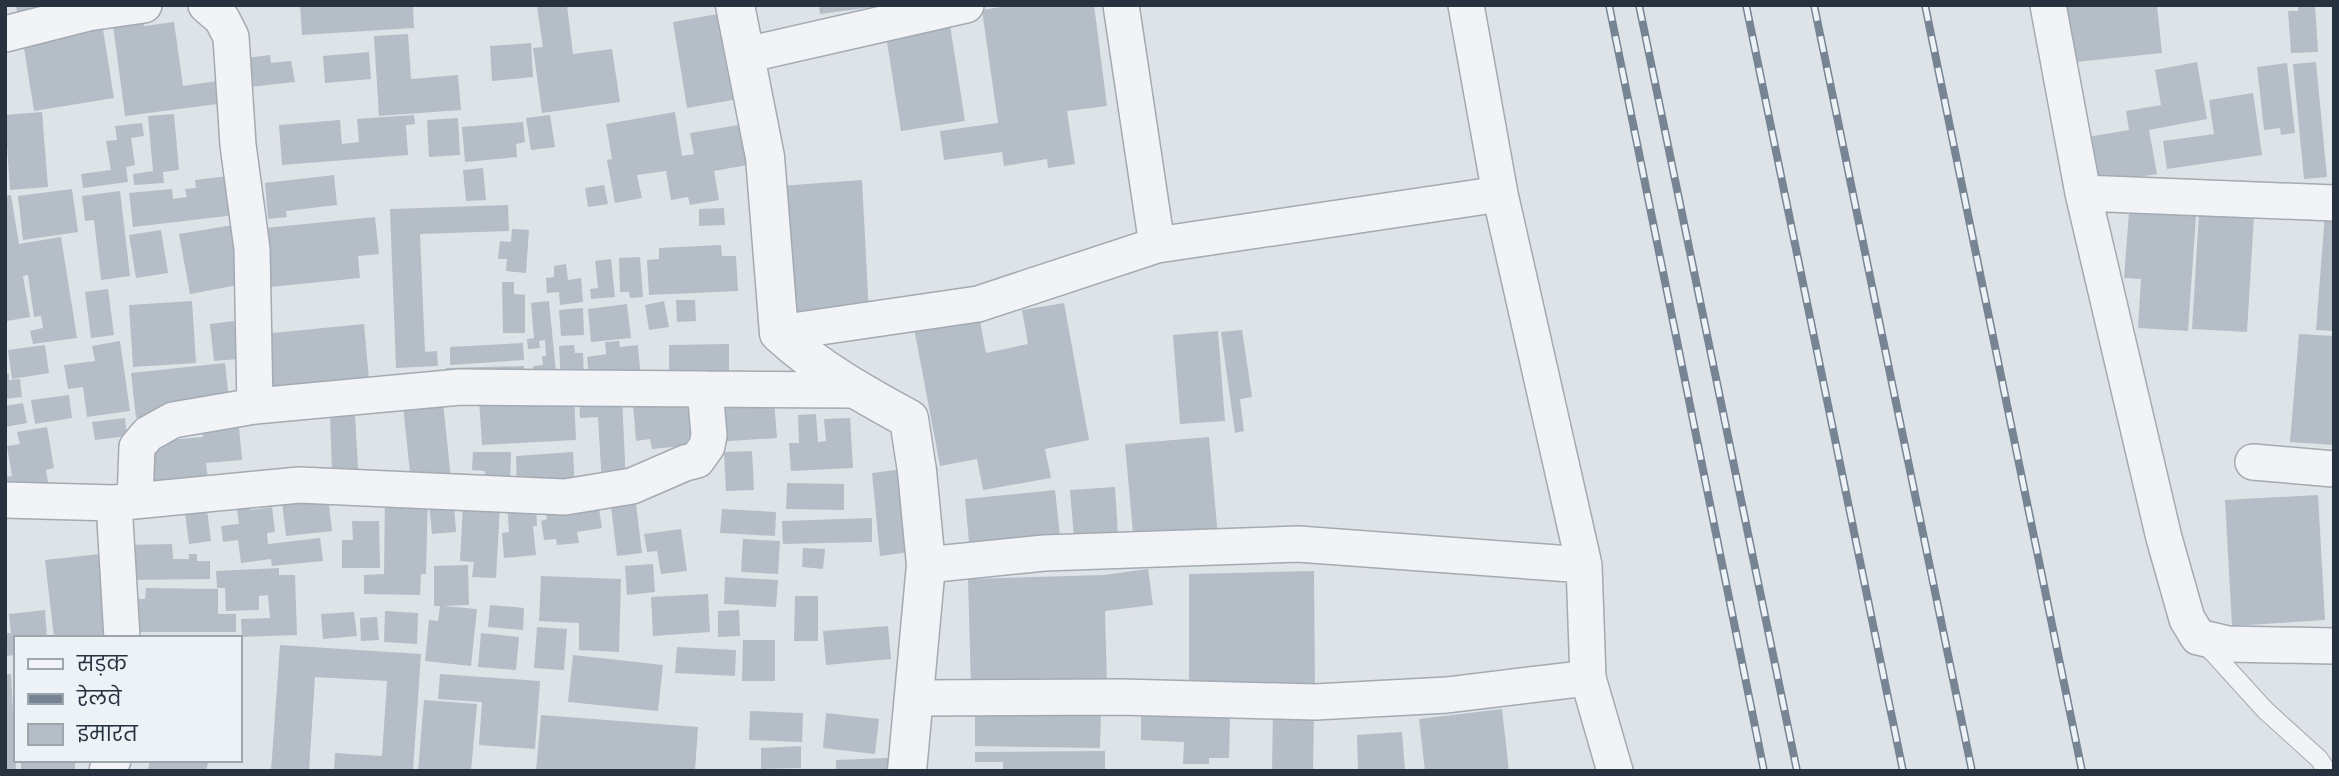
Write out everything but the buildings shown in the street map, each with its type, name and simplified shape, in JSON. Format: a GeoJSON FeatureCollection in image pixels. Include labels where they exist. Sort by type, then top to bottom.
{"type":"FeatureCollection","features":[{"type":"Feature","properties":{"kind":"street"},"geometry":{"type":"LineString","coordinates":[[5,34],[88,13],[144,5]]}},
{"type":"Feature","properties":{"kind":"street"},"geometry":{"type":"LineString","coordinates":[[206,5],[222,19],[231,37],[238,145],[252,249],[255,406]]}},
{"type":"Feature","properties":{"kind":"street"},"geometry":{"type":"LineString","coordinates":[[734,5],[765,157],[779,333],[801,353],[855,390],[909,419],[926,565],[907,771]]}},
{"type":"Feature","properties":{"kind":"street"},"geometry":{"type":"LineString","coordinates":[[746,55],[966,5]]}},
{"type":"Feature","properties":{"kind":"street"},"geometry":{"type":"LineString","coordinates":[[1121,5],[1157,245]]}},
{"type":"Feature","properties":{"kind":"street"},"geometry":{"type":"LineString","coordinates":[[1466,5],[1500,194],[1584,565],[1588,678],[1615,771]]}},
{"type":"Feature","properties":{"kind":"street"},"geometry":{"type":"LineString","coordinates":[[2048,5],[2084,193],[2164,538],[2187,619],[2198,637],[2228,644],[2334,646]]}},
{"type":"Feature","properties":{"kind":"street"},"geometry":{"type":"LineString","coordinates":[[2084,193],[2334,203]]}},
{"type":"Feature","properties":{"kind":"street"},"geometry":{"type":"LineString","coordinates":[[779,333],[978,304],[1157,245],[1500,194]]}},
{"type":"Feature","properties":{"kind":"street"},"geometry":{"type":"LineString","coordinates":[[122,636],[124,502],[137,447],[148,434],[173,420],[255,406],[460,387],[855,390]]}},
{"type":"Feature","properties":{"kind":"street"},"geometry":{"type":"LineString","coordinates":[[5,500],[124,502],[299,485],[565,497],[604,492],[632,486],[697,460],[707,446],[709,435],[705,389]]}},
{"type":"Feature","properties":{"kind":"street"},"geometry":{"type":"LineString","coordinates":[[2253,462],[2334,469]]}},
{"type":"Feature","properties":{"kind":"street"},"geometry":{"type":"LineString","coordinates":[[926,565],[1044,553],[1298,544],[1584,565]]}},
{"type":"Feature","properties":{"kind":"street"},"geometry":{"type":"LineString","coordinates":[[914,698],[1121,697],[1315,702],[1447,695],[1588,678]]}},
{"type":"Feature","properties":{"kind":"lane"},"geometry":{"type":"LineString","coordinates":[[2198,637],[2266,710],[2319,759],[2327,771]]}},
{"type":"Feature","properties":{"kind":"railway"},"geometry":{"type":"LineString","coordinates":[[1609,5],[1764,771]]}},
{"type":"Feature","properties":{"kind":"railway"},"geometry":{"type":"LineString","coordinates":[[1639,5],[1797,771]]}},
{"type":"Feature","properties":{"kind":"railway"},"geometry":{"type":"LineString","coordinates":[[1746,5],[1903,771]]}},
{"type":"Feature","properties":{"kind":"railway"},"geometry":{"type":"LineString","coordinates":[[1814,5],[1972,771]]}},
{"type":"Feature","properties":{"kind":"railway"},"geometry":{"type":"LineString","coordinates":[[1925,5],[2082,771]]}}]}
